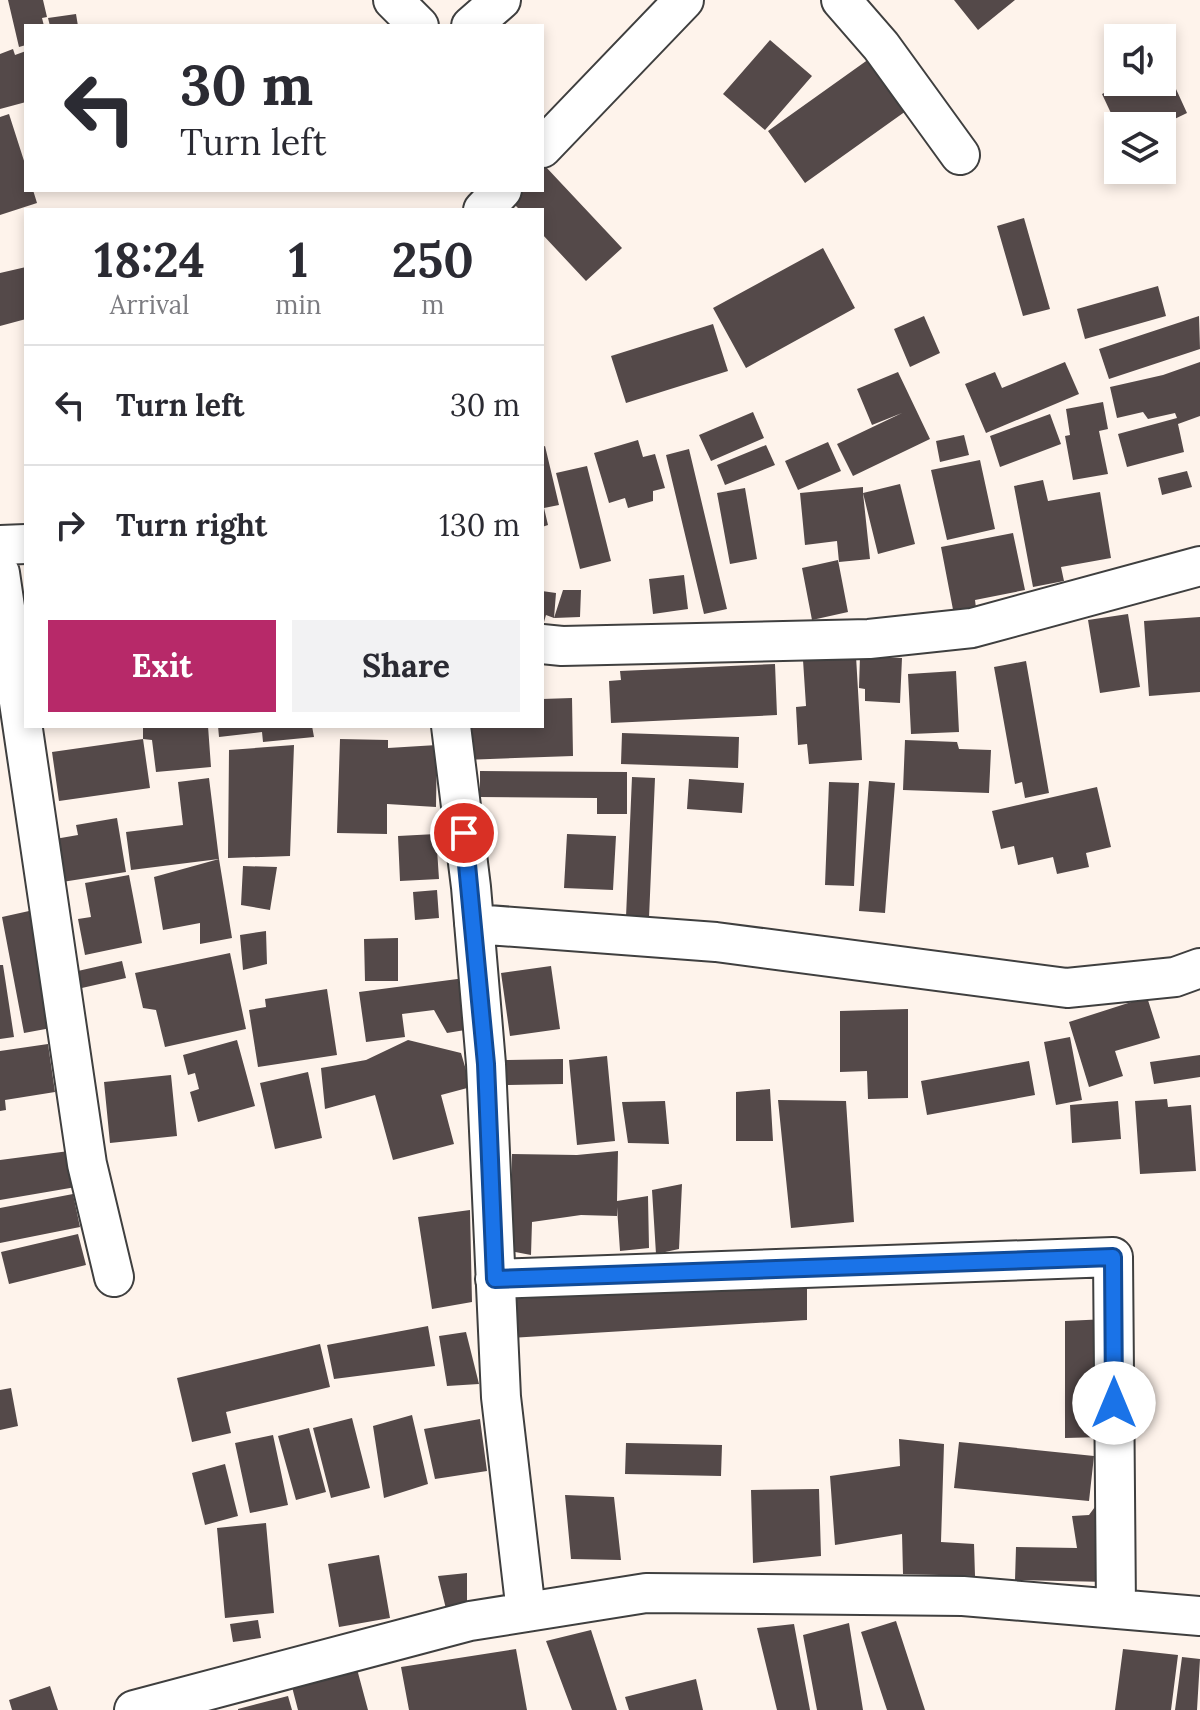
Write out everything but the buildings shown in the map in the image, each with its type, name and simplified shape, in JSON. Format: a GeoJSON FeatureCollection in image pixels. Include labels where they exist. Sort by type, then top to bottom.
{"type":"FeatureCollection","features":[{"type":"Feature","properties":{"kind":"street"},"geometry":{"type":"LineString","coordinates":[[393,0],[417,24]]}},
{"type":"Feature","properties":{"kind":"street"},"geometry":{"type":"LineString","coordinates":[[473,24],[501,0]]}},
{"type":"Feature","properties":{"kind":"street"},"geometry":{"type":"LineString","coordinates":[[544,146],[684,0]]}},
{"type":"Feature","properties":{"kind":"street"},"geometry":{"type":"LineString","coordinates":[[841,0],[881,46],[960,155]]}},
{"type":"Feature","properties":{"kind":"street"},"geometry":{"type":"LineString","coordinates":[[485,208],[500,192]]}},
{"type":"Feature","properties":{"kind":"street"},"geometry":{"type":"LineString","coordinates":[[0,545],[24,544]]}},
{"type":"Feature","properties":{"kind":"street"},"geometry":{"type":"LineString","coordinates":[[544,644],[869,639],[972,628],[1200,566]]}},
{"type":"Feature","properties":{"kind":"street"},"geometry":{"type":"LineString","coordinates":[[0,573],[87,1164],[114,1277]]}},
{"type":"Feature","properties":{"kind":"street"},"geometry":{"type":"LineString","coordinates":[[451,728],[474,924],[486,1064],[501,1397],[526,1612]]}},
{"type":"Feature","properties":{"kind":"street"},"geometry":{"type":"LineString","coordinates":[[474,924],[716,942],[1067,988],[1175,977],[1200,968]]}},
{"type":"Feature","properties":{"kind":"street"},"geometry":{"type":"LineString","coordinates":[[495,1279],[1113,1257],[1116,1609]]}},
{"type":"Feature","properties":{"kind":"street"},"geometry":{"type":"LineString","coordinates":[[134,1710],[470,1621],[646,1593],[963,1596],[1200,1616]]}},
{"type":"Feature","properties":{"kind":"route"},"geometry":{"type":"LineString","coordinates":[[464,833],[486,1064],[495,1279],[1113,1257],[1114,1403]]}}]}
